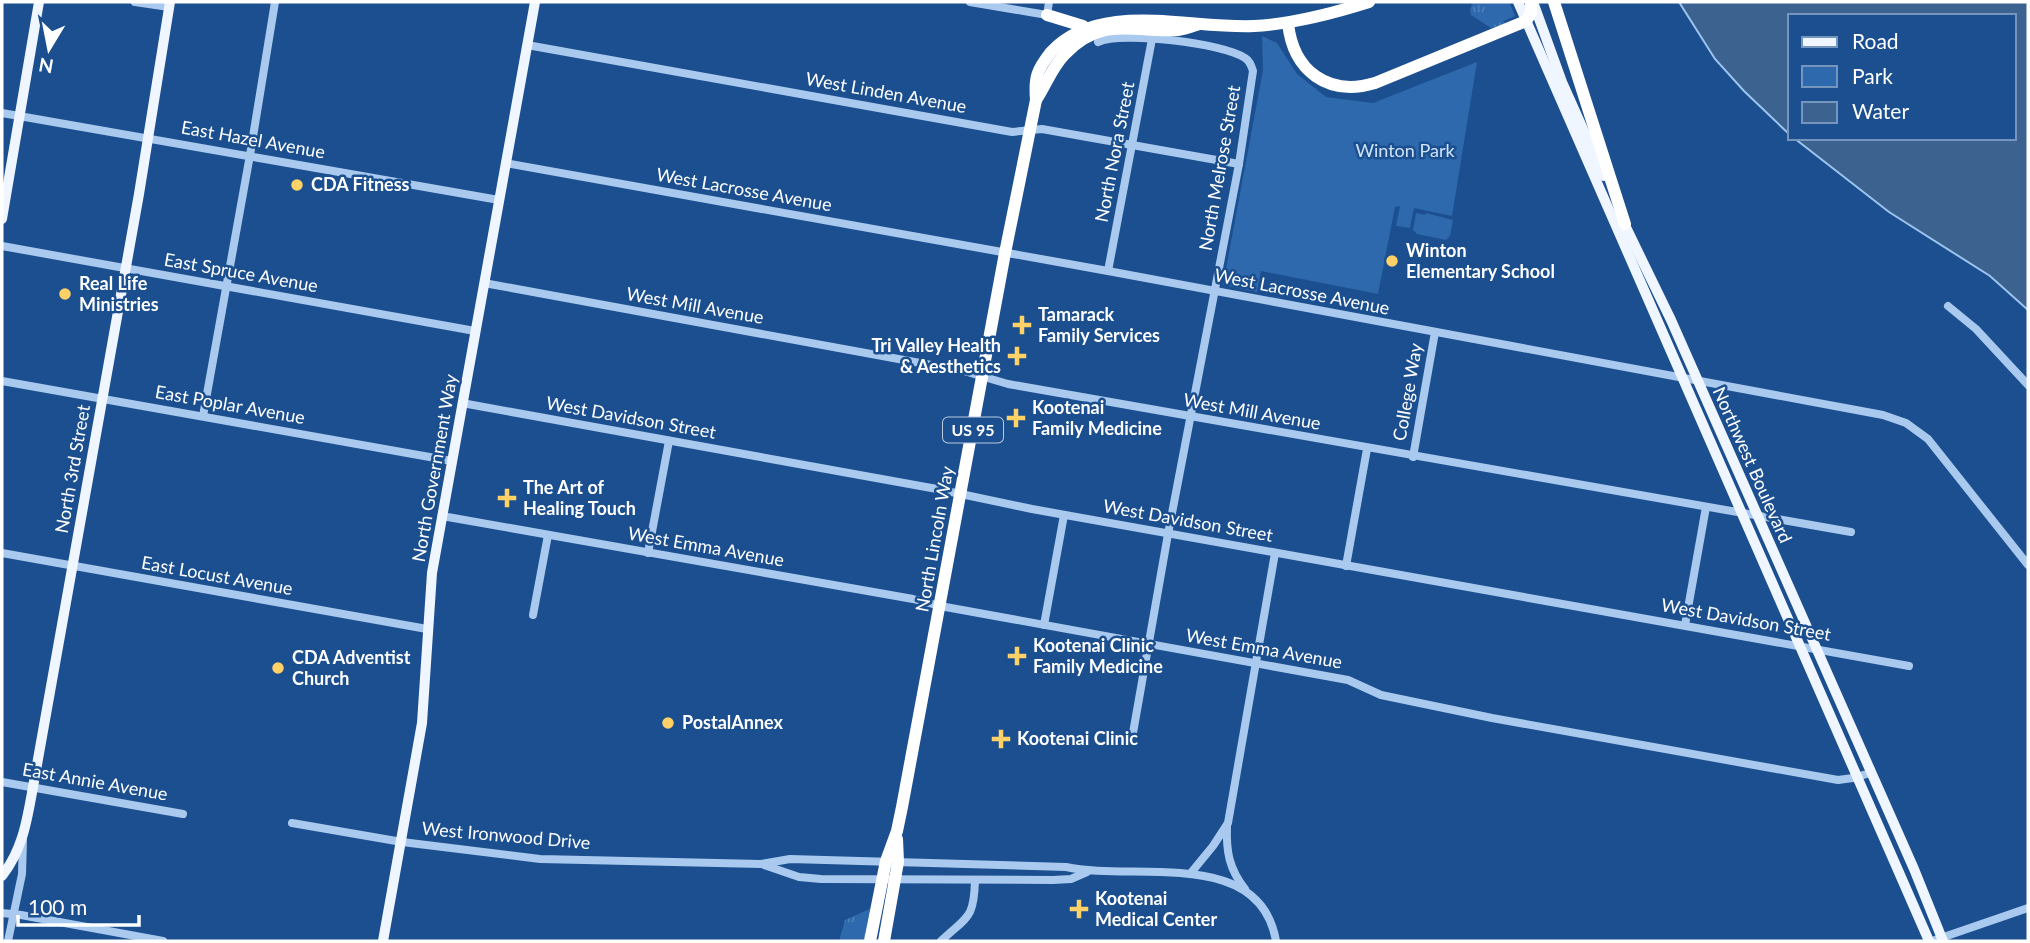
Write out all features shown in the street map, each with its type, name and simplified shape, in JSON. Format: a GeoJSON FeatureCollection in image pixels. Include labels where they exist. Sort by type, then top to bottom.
{"type":"FeatureCollection","features":[{"type":"Feature","properties":{"kind":"highway","name":"US 95"},"geometry":{"type":"LineString","coordinates":[[1036,100],[1034,80],[1041,65],[1057,44],[1083,26],[1106,18],[1124,15],[1177,18],[1200,24],[1246,26],[1288,23],[1335,13],[1368,2]]}},
{"type":"Feature","properties":{"kind":"highway"},"geometry":{"type":"LineString","coordinates":[[1288,23],[1290,41],[1309,72],[1331,84],[1354,87],[1375,83],[1526,21],[1531,13],[1531,2]]}},
{"type":"Feature","properties":{"kind":"highway"},"geometry":{"type":"LineString","coordinates":[[1554,2],[1625,224]]}},
{"type":"Feature","properties":{"kind":"highway"},"geometry":{"type":"LineString","coordinates":[[1047,15],[1083,26]]}},
{"type":"Feature","properties":{"kind":"highway"},"geometry":{"type":"LineString","coordinates":[[1047,15],[1056,30],[1057,44]]}},
{"type":"Feature","properties":{"kind":"highway","name":"US 95"},"geometry":{"type":"LineString","coordinates":[[1029,130],[1036,100],[1064,54],[1091,35],[1109,29],[1129,27],[1179,30],[1200,24]]}},
{"type":"Feature","properties":{"kind":"highway","name":"North Lincoln Way"},"geometry":{"type":"LineString","coordinates":[[892,862],[1029,130]]}},
{"type":"Feature","properties":{"kind":"highway","name":"US 95"},"geometry":{"type":"LineString","coordinates":[[870,941],[892,862]]}},
{"type":"Feature","properties":{"kind":"highway","name":"US 95"},"geometry":{"type":"LineString","coordinates":[[884,941],[888,880]]}},
{"type":"Feature","properties":{"kind":"main road"},"geometry":{"type":"LineString","coordinates":[[2,219],[39,2]]}},
{"type":"Feature","properties":{"kind":"main road","name":"North Government Way"},"geometry":{"type":"LineString","coordinates":[[383,941],[422,723],[432,573],[535,2]]}},
{"type":"Feature","properties":{"kind":"main road","name":"Northwest Boulevard"},"geometry":{"type":"LineString","coordinates":[[1518,2],[1859,776],[1937,941]]}},
{"type":"Feature","properties":{"kind":"main road","name":"Northwest Boulevard"},"geometry":{"type":"LineString","coordinates":[[1531,2],[1562,82],[1671,320],[1914,869],[1937,941]]}},
{"type":"Feature","properties":{"kind":"main road","name":"North 3rd Street"},"geometry":{"type":"LineString","coordinates":[[23,838],[149,137],[170,5]]}},
{"type":"Feature","properties":{"kind":"main road"},"geometry":{"type":"LineString","coordinates":[[2,876],[14,861],[23,838]]}},
{"type":"Feature","properties":{"kind":"street"},"geometry":{"type":"LineString","coordinates":[[135,2],[170,5]]}},
{"type":"Feature","properties":{"kind":"street"},"geometry":{"type":"LineString","coordinates":[[203,416],[275,2]]}},
{"type":"Feature","properties":{"kind":"street"},"geometry":{"type":"LineString","coordinates":[[970,2],[1047,15],[1049,2]]}},
{"type":"Feature","properties":{"kind":"street"},"geometry":{"type":"LineString","coordinates":[[1098,42],[1121,37],[1152,39]]}},
{"type":"Feature","properties":{"kind":"street","name":"North Melrose Street"},"geometry":{"type":"LineString","coordinates":[[1133,733],[1239,164],[1253,71],[1251,63],[1234,52],[1152,39]]}},
{"type":"Feature","properties":{"kind":"street","name":"North Nora Street"},"geometry":{"type":"LineString","coordinates":[[1108,271],[1152,39]]}},
{"type":"Feature","properties":{"kind":"street","name":"West Linden Avenue"},"geometry":{"type":"LineString","coordinates":[[527,45],[1010,131],[1042,129],[1239,164]]}},
{"type":"Feature","properties":{"kind":"street","name":"East Hazel Avenue"},"geometry":{"type":"LineString","coordinates":[[2,113],[499,200]]}},
{"type":"Feature","properties":{"kind":"street","name":"West Lacrosse Avenue"},"geometry":{"type":"LineString","coordinates":[[505,163],[1870,412],[1906,423],[1937,449],[2028,565]]}},
{"type":"Feature","properties":{"kind":"street","name":"East Spruce Avenue"},"geometry":{"type":"LineString","coordinates":[[2,246],[475,331]]}},
{"type":"Feature","properties":{"kind":"street","name":"West Mill Avenue"},"geometry":{"type":"LineString","coordinates":[[484,283],[964,371],[993,381],[1190,417],[1851,532]]}},
{"type":"Feature","properties":{"kind":"street"},"geometry":{"type":"LineString","coordinates":[[1948,306],[1976,328],[2028,386]]}},
{"type":"Feature","properties":{"kind":"street","name":"College Way"},"geometry":{"type":"LineString","coordinates":[[1413,457],[1435,332]]}},
{"type":"Feature","properties":{"kind":"street","name":"East Poplar Avenue"},"geometry":{"type":"LineString","coordinates":[[2,381],[452,461]]}},
{"type":"Feature","properties":{"kind":"street","name":"West Davidson Street"},"geometry":{"type":"LineString","coordinates":[[462,403],[1063,515],[1909,666]]}},
{"type":"Feature","properties":{"kind":"street"},"geometry":{"type":"LineString","coordinates":[[648,552],[668,441]]}},
{"type":"Feature","properties":{"kind":"street","name":"College Way"},"geometry":{"type":"LineString","coordinates":[[1346,566],[1367,449]]}},
{"type":"Feature","properties":{"kind":"street"},"geometry":{"type":"LineString","coordinates":[[1685,625],[1706,507]]}},
{"type":"Feature","properties":{"kind":"street"},"geometry":{"type":"LineString","coordinates":[[1044,625],[1063,515]]}},
{"type":"Feature","properties":{"kind":"street","name":"West Emma Avenue"},"geometry":{"type":"LineString","coordinates":[[442,516],[1348,680],[1381,695],[1492,718],[1838,780],[1870,773]]}},
{"type":"Feature","properties":{"kind":"street"},"geometry":{"type":"LineString","coordinates":[[533,615],[548,535]]}},
{"type":"Feature","properties":{"kind":"street","name":"East Locust Avenue"},"geometry":{"type":"LineString","coordinates":[[2,553],[427,629]]}},
{"type":"Feature","properties":{"kind":"street"},"geometry":{"type":"LineString","coordinates":[[1247,892],[1234,875],[1230,864],[1227,850],[1228,823],[1275,553]]}},
{"type":"Feature","properties":{"kind":"street","name":"East Annie Avenue"},"geometry":{"type":"LineString","coordinates":[[2,782],[183,814]]}},
{"type":"Feature","properties":{"kind":"street","name":"West Ironwood Drive"},"geometry":{"type":"LineString","coordinates":[[292,823],[402,842],[540,859],[761,864],[790,859],[1066,867],[1088,872],[1190,874],[1225,881],[1247,892],[1267,914],[1276,941]]}},
{"type":"Feature","properties":{"kind":"street"},"geometry":{"type":"LineString","coordinates":[[1190,874],[1228,823]]}},
{"type":"Feature","properties":{"kind":"street","name":"North 3rd Street"},"geometry":{"type":"LineString","coordinates":[[8,941],[22,874],[23,838]]}},
{"type":"Feature","properties":{"kind":"street","name":"West Ironwood Drive"},"geometry":{"type":"LineString","coordinates":[[761,864],[799,877],[888,880],[1053,880],[1071,879],[1088,872]]}},
{"type":"Feature","properties":{"kind":"street"},"geometry":{"type":"LineString","coordinates":[[942,941],[970,916],[975,880]]}},
{"type":"Feature","properties":{"kind":"street"},"geometry":{"type":"LineString","coordinates":[[1937,941],[2028,908]]}},
{"type":"Feature","properties":{"kind":"street"},"geometry":{"type":"LineString","coordinates":[[2,913],[163,941]]}},
{"type":"Feature","properties":{"kind":"green space"},"geometry":{"type":"Polygon","coordinates":[[[1473,2],[1509,2],[1515,16],[1504,21],[1505,24],[1491,28],[1471,15],[1473,2]]]}},
{"type":"Feature","properties":{"kind":"green space","name":"Winton Park"},"geometry":{"type":"Polygon","coordinates":[[[1262,36],[1277,43],[1297,74],[1326,97],[1373,103],[1477,62],[1452,216],[1414,208],[1410,228],[1396,226],[1400,206],[1395,207],[1378,294],[1261,271],[1257,292],[1223,285],[1263,70],[1262,36]]]}},
{"type":"Feature","properties":{"kind":"green space"},"geometry":{"type":"Polygon","coordinates":[[[1416,213],[1453,220],[1450,236],[1446,240],[1417,234],[1413,230],[1416,213]]]}},
{"type":"Feature","properties":{"kind":"green space"},"geometry":{"type":"Polygon","coordinates":[[[872,908],[865,941],[839,941],[845,920],[872,908]]]}},
{"type":"Feature","properties":{"kind":"water"},"geometry":{"type":"Polygon","coordinates":[[[1679,2],[2028,2],[2028,310],[1990,276],[1889,212],[1797,140],[2016,140],[2016,14],[1788,14],[1788,133],[1715,59],[1679,2]]]}},
{"type":"Feature","properties":{"kind":"place","name":"CDA Fitness"},"geometry":{"type":"Point","coordinates":[297,185]}},
{"type":"Feature","properties":{"kind":"place","name":"Winton Elementary School"},"geometry":{"type":"Point","coordinates":[1392,261]}},
{"type":"Feature","properties":{"kind":"place","name":"Real Life Ministries"},"geometry":{"type":"Point","coordinates":[65,294]}},
{"type":"Feature","properties":{"kind":"place","name":"Tamarack Family Services"},"geometry":{"type":"Point","coordinates":[1022,325]}},
{"type":"Feature","properties":{"kind":"place","name":"Tri Valley Health & Aesthetics"},"geometry":{"type":"Point","coordinates":[1017,356]}},
{"type":"Feature","properties":{"kind":"place","name":"Kootenai Family Medicine"},"geometry":{"type":"Point","coordinates":[1016,418]}},
{"type":"Feature","properties":{"kind":"place","name":"The Art of Healing Touch"},"geometry":{"type":"Point","coordinates":[507,498]}},
{"type":"Feature","properties":{"kind":"place","name":"Kootenai Clinic Family Medicine"},"geometry":{"type":"Point","coordinates":[1017,656]}},
{"type":"Feature","properties":{"kind":"place","name":"CDA Adventist Church"},"geometry":{"type":"Point","coordinates":[278,668]}},
{"type":"Feature","properties":{"kind":"place","name":"PostalAnnex"},"geometry":{"type":"Point","coordinates":[668,723]}},
{"type":"Feature","properties":{"kind":"place","name":"Kootenai Clinic"},"geometry":{"type":"Point","coordinates":[1001,739]}},
{"type":"Feature","properties":{"kind":"place","name":"Kootenai Medical Center"},"geometry":{"type":"Point","coordinates":[1079,909]}}]}
